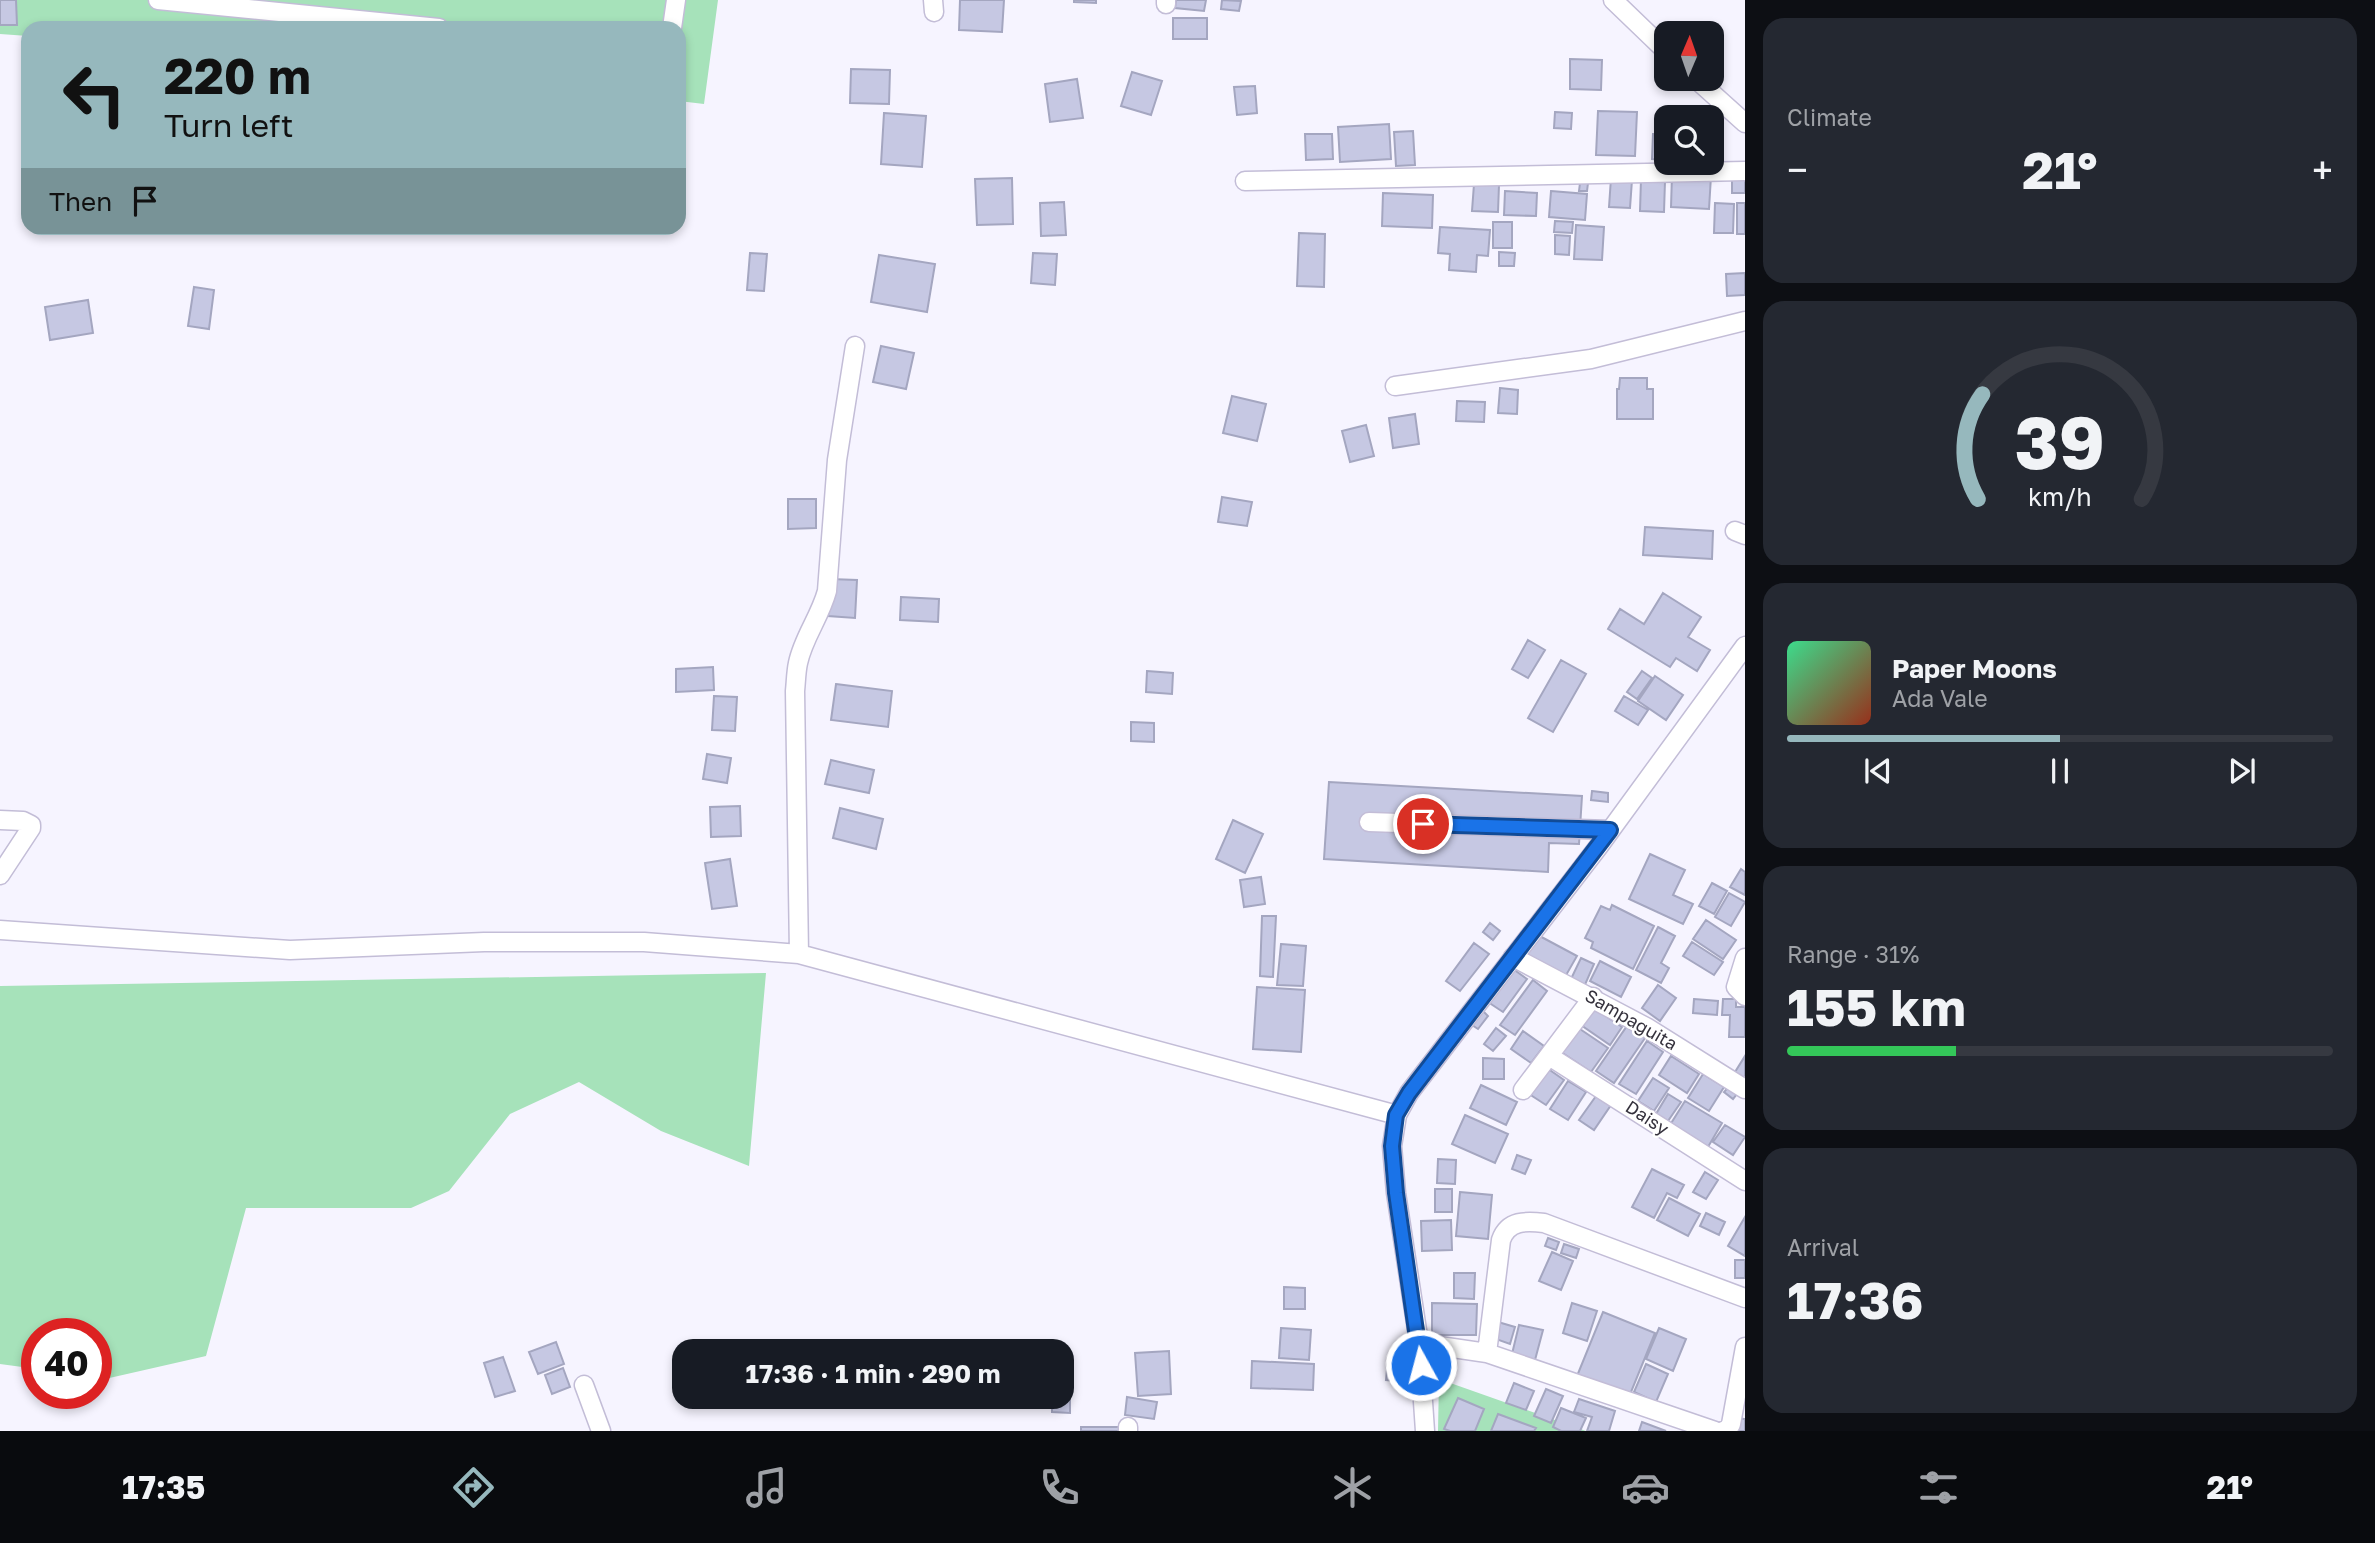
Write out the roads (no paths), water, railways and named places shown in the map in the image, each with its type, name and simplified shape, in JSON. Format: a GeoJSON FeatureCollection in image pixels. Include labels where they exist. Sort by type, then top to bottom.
{"type":"FeatureCollection","features":[{"type":"Feature","properties":{"kind":"street"},"geometry":{"type":"LineString","coordinates":[[158,0],[255,5],[383,21]]}},
{"type":"Feature","properties":{"kind":"street"},"geometry":{"type":"LineString","coordinates":[[673,21],[676,0]]}},
{"type":"Feature","properties":{"kind":"street"},"geometry":{"type":"LineString","coordinates":[[1613,0],[1654,39]]}},
{"type":"Feature","properties":{"kind":"street"},"geometry":{"type":"LineString","coordinates":[[1709,91],[1745,123]]}},
{"type":"Feature","properties":{"kind":"street"},"geometry":{"type":"LineString","coordinates":[[1245,181],[1745,171]]}},
{"type":"Feature","properties":{"kind":"street"},"geometry":{"type":"LineString","coordinates":[[1395,386],[1591,359],[1745,321]]}},
{"type":"Feature","properties":{"kind":"street"},"geometry":{"type":"LineString","coordinates":[[799,954],[795,691],[797,664],[822,610],[827,591],[837,460],[855,346]]}},
{"type":"Feature","properties":{"kind":"street"},"geometry":{"type":"LineString","coordinates":[[1425,1431],[1419,1343],[1396,1193],[1392,1146],[1396,1115],[1409,1093],[1610,830],[1745,646]]}},
{"type":"Feature","properties":{"kind":"street"},"geometry":{"type":"LineString","coordinates":[[0,820],[23,821],[31,825],[0,875]]}},
{"type":"Feature","properties":{"kind":"street"},"geometry":{"type":"LineString","coordinates":[[1369,822],[1610,830]]}},
{"type":"Feature","properties":{"kind":"street"},"geometry":{"type":"LineString","coordinates":[[0,930],[290,950],[484,942],[644,942],[799,954],[1396,1115]]}},
{"type":"Feature","properties":{"kind":"street","name":"Sampaguita"},"geometry":{"type":"LineString","coordinates":[[1513,957],[1593,997],[1745,1089]]}},
{"type":"Feature","properties":{"kind":"street"},"geometry":{"type":"LineString","coordinates":[[1745,958],[1736,987],[1745,996]]}},
{"type":"Feature","properties":{"kind":"street"},"geometry":{"type":"LineString","coordinates":[[1522,1090],[1593,997]]}},
{"type":"Feature","properties":{"kind":"street","name":"Daisy"},"geometry":{"type":"LineString","coordinates":[[1549,1056],[1745,1181]]}},
{"type":"Feature","properties":{"kind":"street"},"geometry":{"type":"LineString","coordinates":[[1487,1353],[1501,1240],[1509,1226],[1518,1223],[1544,1223],[1745,1298]]}},
{"type":"Feature","properties":{"kind":"street"},"geometry":{"type":"LineString","coordinates":[[1419,1343],[1487,1353],[1715,1431]]}},
{"type":"Feature","properties":{"kind":"street"},"geometry":{"type":"LineString","coordinates":[[1723,1431],[1728,1429],[1731,1423],[1745,1347]]}},
{"type":"Feature","properties":{"kind":"street"},"geometry":{"type":"LineString","coordinates":[[584,1385],[601,1431]]}}]}
